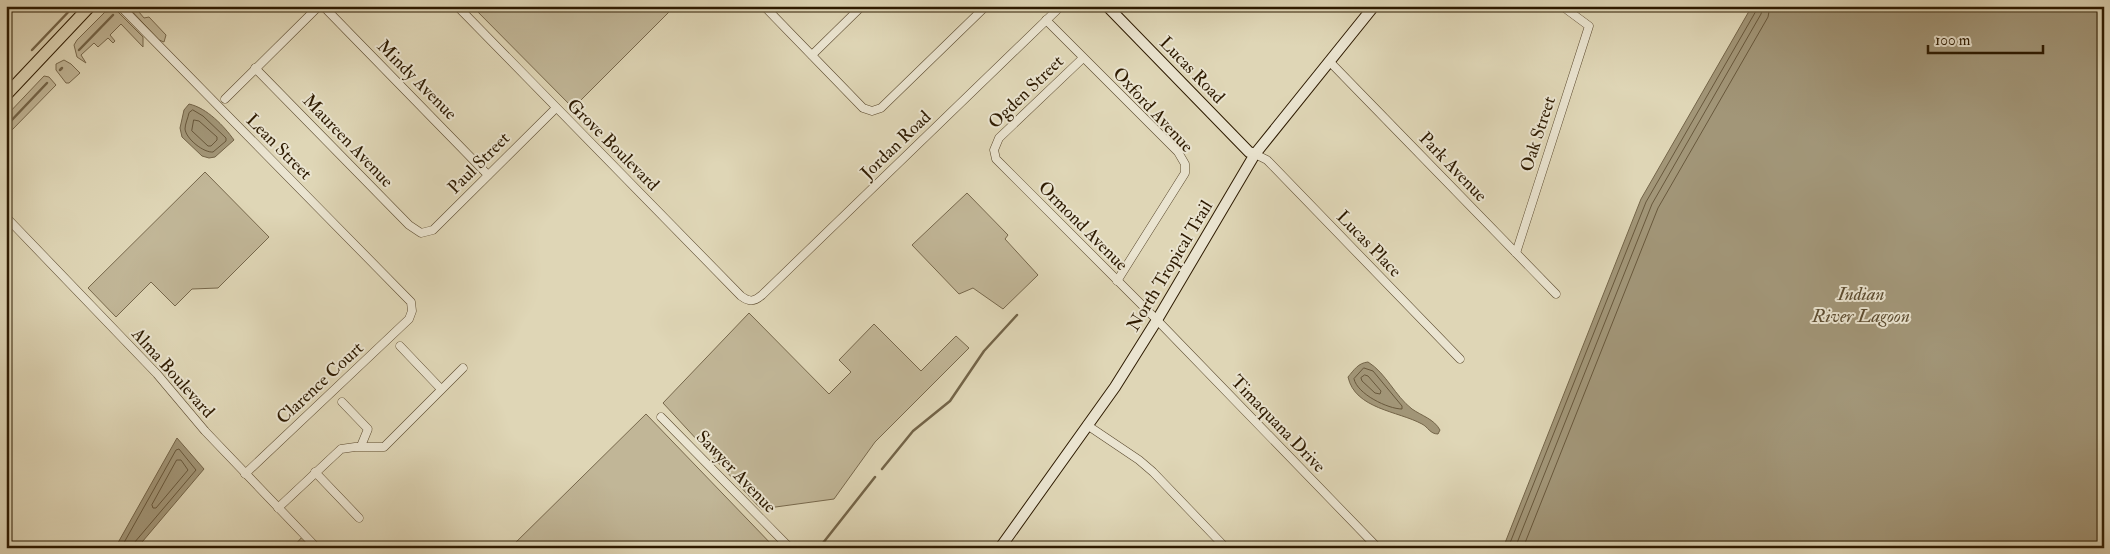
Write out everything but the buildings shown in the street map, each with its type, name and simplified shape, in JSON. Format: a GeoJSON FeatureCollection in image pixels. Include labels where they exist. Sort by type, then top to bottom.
{"type":"FeatureCollection","features":[{"type":"Feature","properties":{"kind":"main road"},"geometry":{"type":"LineString","coordinates":[[6,95],[90,6]]}},
{"type":"Feature","properties":{"kind":"street","name":"Lean Street"},"geometry":{"type":"LineString","coordinates":[[120,6],[411,302],[412,312]]}},
{"type":"Feature","properties":{"kind":"street"},"geometry":{"type":"LineString","coordinates":[[225,99],[319,6]]}},
{"type":"Feature","properties":{"kind":"street","name":"Mindy Avenue"},"geometry":{"type":"LineString","coordinates":[[323,6],[488,174]]}},
{"type":"Feature","properties":{"kind":"street","name":"Grove Boulevard"},"geometry":{"type":"LineString","coordinates":[[457,6],[741,296],[750,301]]}},
{"type":"Feature","properties":{"kind":"street"},"geometry":{"type":"LineString","coordinates":[[764,6],[863,108],[872,111],[881,108],[986,6]]}},
{"type":"Feature","properties":{"kind":"street"},"geometry":{"type":"LineString","coordinates":[[812,55],[862,6]]}},
{"type":"Feature","properties":{"kind":"street","name":"Jordan Road"},"geometry":{"type":"LineString","coordinates":[[750,301],[762,295],[1061,6]]}},
{"type":"Feature","properties":{"kind":"street","name":"Lucas Road"},"geometry":{"type":"LineString","coordinates":[[1107,6],[1249,152],[1254,154]]}},
{"type":"Feature","properties":{"kind":"street","name":"North Tropical Trail"},"geometry":{"type":"LineString","coordinates":[[1000,548],[1115,387],[1157,320],[1254,154],[1374,6]]}},
{"type":"Feature","properties":{"kind":"street","name":"Oak Street"},"geometry":{"type":"LineString","coordinates":[[1516,253],[1589,26],[1562,6]]}},
{"type":"Feature","properties":{"kind":"street","name":"Oxford Avenue"},"geometry":{"type":"LineString","coordinates":[[1046,20],[1178,152],[1185,164],[1185,173],[1117,281]]}},
{"type":"Feature","properties":{"kind":"street","name":"Ogden Street"},"geometry":{"type":"LineString","coordinates":[[994,150],[999,138],[1083,58]]}},
{"type":"Feature","properties":{"kind":"street","name":"Park Avenue"},"geometry":{"type":"LineString","coordinates":[[1329,61],[1556,294]]}},
{"type":"Feature","properties":{"kind":"street","name":"Maureen Avenue"},"geometry":{"type":"LineString","coordinates":[[256,68],[409,225],[421,233]]}},
{"type":"Feature","properties":{"kind":"street","name":"Paul Street"},"geometry":{"type":"LineString","coordinates":[[421,233],[432,230],[556,108]]}},
{"type":"Feature","properties":{"kind":"street","name":"Ormond Avenue"},"geometry":{"type":"LineString","coordinates":[[994,150],[996,159],[1001,166],[1157,320]]}},
{"type":"Feature","properties":{"kind":"street","name":"Lucas Place"},"geometry":{"type":"LineString","coordinates":[[1254,154],[1267,160],[1460,358]]}},
{"type":"Feature","properties":{"kind":"street","name":"Alma Boulevard"},"geometry":{"type":"LineString","coordinates":[[6,217],[157,374],[205,431],[317,548]]}},
{"type":"Feature","properties":{"kind":"street","name":"Clarence Court"},"geometry":{"type":"LineString","coordinates":[[245,474],[409,319],[412,312]]}},
{"type":"Feature","properties":{"kind":"street","name":"Timaquana Drive"},"geometry":{"type":"LineString","coordinates":[[1157,320],[1378,548]]}},
{"type":"Feature","properties":{"kind":"street"},"geometry":{"type":"LineString","coordinates":[[400,346],[441,389]]}},
{"type":"Feature","properties":{"kind":"street"},"geometry":{"type":"LineString","coordinates":[[278,508],[341,449],[361,446],[384,447],[463,368]]}},
{"type":"Feature","properties":{"kind":"street"},"geometry":{"type":"LineString","coordinates":[[342,402],[368,429],[361,446]]}},
{"type":"Feature","properties":{"kind":"street","name":"Sawyer Avenue"},"geometry":{"type":"LineString","coordinates":[[661,417],[790,548]]}},
{"type":"Feature","properties":{"kind":"street"},"geometry":{"type":"LineString","coordinates":[[1087,425],[1139,460],[1153,472],[1226,548]]}},
{"type":"Feature","properties":{"kind":"street"},"geometry":{"type":"LineString","coordinates":[[315,472],[359,518]]}},
{"type":"Feature","properties":{"kind":"shaded area"},"geometry":{"type":"Polygon","coordinates":[[[127,6],[134,6],[144,18],[149,17],[166,35],[164,42],[159,40],[127,6]]]}},
{"type":"Feature","properties":{"kind":"shaded area"},"geometry":{"type":"Polygon","coordinates":[[[472,6],[675,6],[573,108],[472,6]]]}},
{"type":"Feature","properties":{"kind":"shaded area"},"geometry":{"type":"Polygon","coordinates":[[[117,11],[143,37],[143,47],[121,24],[110,35],[115,41],[113,43],[108,38],[98,47],[94,43],[81,55],[86,63],[77,57],[74,45],[77,40],[105,12],[117,11]]]}},
{"type":"Feature","properties":{"kind":"shaded area"},"geometry":{"type":"Polygon","coordinates":[[[64,60],[80,73],[69,83],[66,83],[56,70],[56,64],[64,60]]]}},
{"type":"Feature","properties":{"kind":"shaded area"},"geometry":{"type":"Polygon","coordinates":[[[44,76],[49,77],[56,85],[10,132],[6,128],[6,116],[44,76]]]}},
{"type":"Feature","properties":{"kind":"shaded area"},"geometry":{"type":"Polygon","coordinates":[[[205,172],[269,237],[218,288],[192,289],[175,306],[151,282],[116,317],[88,288],[205,172]]]}},
{"type":"Feature","properties":{"kind":"shaded area"},"geometry":{"type":"Polygon","coordinates":[[[967,193],[1008,235],[1005,239],[1038,275],[1003,309],[973,288],[959,294],[912,245],[967,193]]]}},
{"type":"Feature","properties":{"kind":"shaded area"},"geometry":{"type":"Polygon","coordinates":[[[749,313],[829,394],[851,372],[839,360],[874,324],[921,371],[956,336],[969,348],[875,442],[834,499],[761,509],[663,403],[749,313]]]}},
{"type":"Feature","properties":{"kind":"shaded area"},"geometry":{"type":"Polygon","coordinates":[[[646,414],[775,548],[510,548],[646,414]]]}},
{"type":"Feature","properties":{"kind":"shaded area"},"geometry":{"type":"Polygon","coordinates":[[[304,535],[317,548],[292,548],[304,535]]]}},
{"type":"Feature","properties":{"kind":"water","name":"Indian River Lagoon"},"geometry":{"type":"Polygon","coordinates":[[[1752,6],[2104,6],[2104,548],[1503,548],[1641,199],[1752,6]]]}},
{"type":"Feature","properties":{"kind":"water"},"geometry":{"type":"Polygon","coordinates":[[[189,104],[209,113],[234,140],[215,157],[202,156],[182,137],[180,128],[184,110],[189,104]]]}},
{"type":"Feature","properties":{"kind":"water"},"geometry":{"type":"Polygon","coordinates":[[[1368,362],[1380,372],[1406,404],[1434,423],[1440,430],[1438,434],[1433,433],[1422,424],[1368,403],[1359,396],[1352,388],[1348,377],[1359,365],[1368,362]]]}},
{"type":"Feature","properties":{"kind":"water"},"geometry":{"type":"Polygon","coordinates":[[[177,438],[204,469],[137,548],[115,548],[177,438]]]}},
{"type":"Feature","properties":{"kind":"waterway"},"geometry":{"type":"LineString","coordinates":[[32,50],[74,6]]}},
{"type":"Feature","properties":{"kind":"waterway"},"geometry":{"type":"LineString","coordinates":[[79,50],[113,15]]}},
{"type":"Feature","properties":{"kind":"waterway"},"geometry":{"type":"LineString","coordinates":[[9,123],[47,83]]}},
{"type":"Feature","properties":{"kind":"waterway"},"geometry":{"type":"LineString","coordinates":[[882,469],[913,431],[950,401],[984,351],[1017,315]]}},
{"type":"Feature","properties":{"kind":"waterway"},"geometry":{"type":"LineString","coordinates":[[819,548],[875,477]]}}]}
